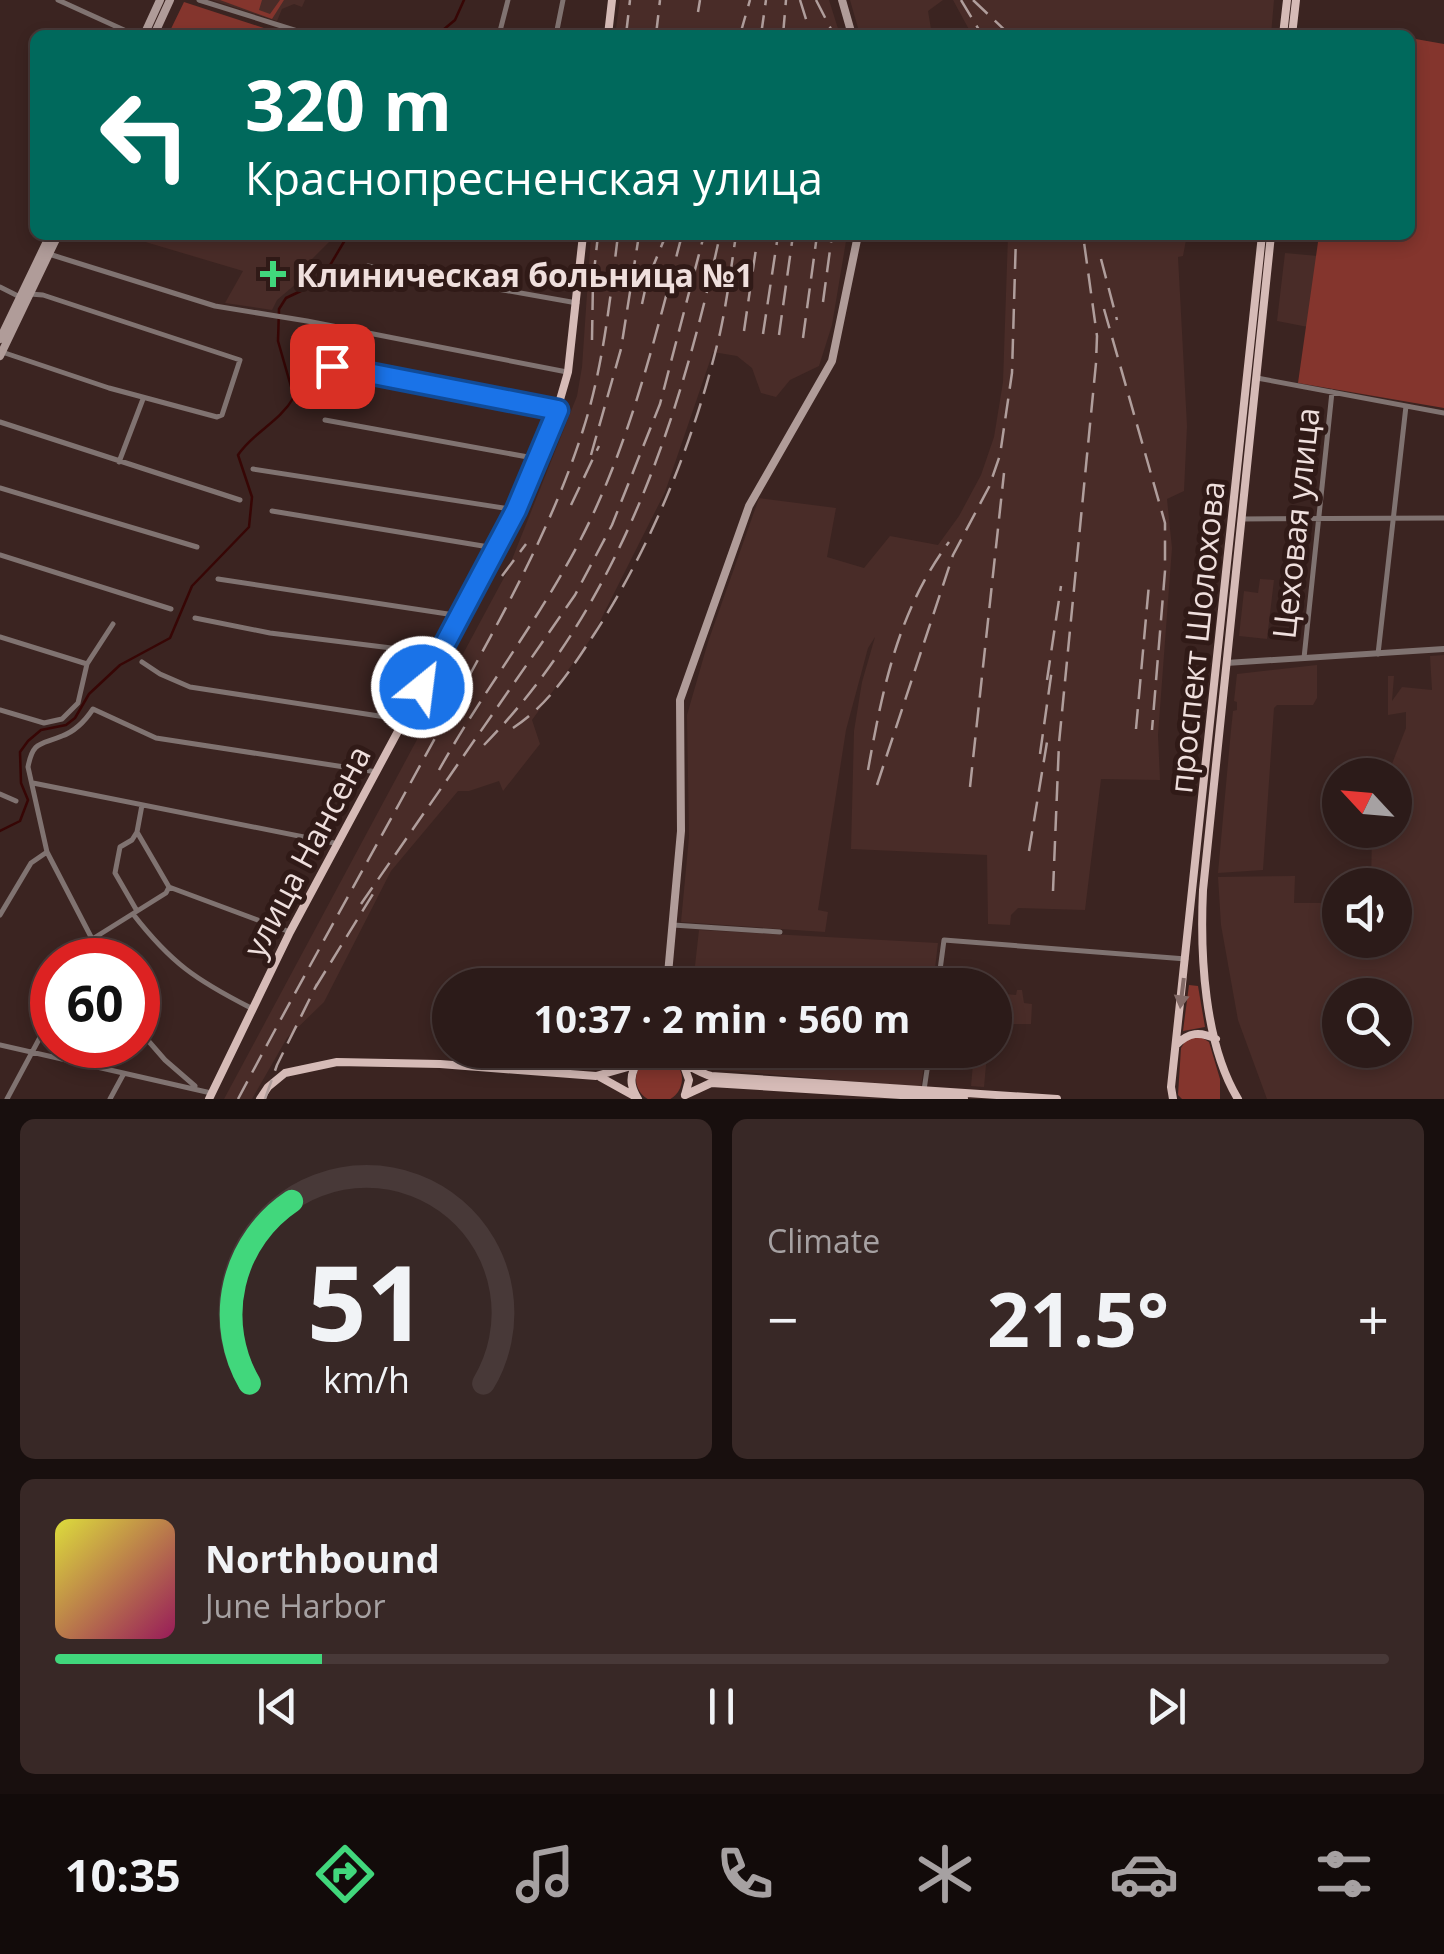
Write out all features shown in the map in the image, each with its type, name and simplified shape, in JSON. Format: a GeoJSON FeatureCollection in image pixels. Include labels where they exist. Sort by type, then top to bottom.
{"type":"FeatureCollection","features":[{"type":"Feature","properties":{"kind":"main road"},"geometry":{"type":"LineString","coordinates":[[146,30],[160,0]]}},
{"type":"Feature","properties":{"kind":"main road"},"geometry":{"type":"LineString","coordinates":[[156,30],[170,0]]}},
{"type":"Feature","properties":{"kind":"main road"},"geometry":{"type":"LineString","coordinates":[[609,30],[612,0]]}},
{"type":"Feature","properties":{"kind":"main road"},"geometry":{"type":"LineString","coordinates":[[842,0],[851,30]]}},
{"type":"Feature","properties":{"kind":"main road"},"geometry":{"type":"LineString","coordinates":[[1284,30],[1287,0]]}},
{"type":"Feature","properties":{"kind":"main road"},"geometry":{"type":"LineString","coordinates":[[1293,30],[1296,0]]}},
{"type":"Feature","properties":{"kind":"main road"},"geometry":{"type":"LineString","coordinates":[[1,354],[48,240]]}},
{"type":"Feature","properties":{"kind":"main road"},"geometry":{"type":"LineString","coordinates":[[1,336],[56,240]]}},
{"type":"Feature","properties":{"kind":"main road","name":"улица Нансена"},"geometry":{"type":"LineString","coordinates":[[210,1096],[290,932],[516,510],[558,410],[568,372],[583,240]]}},
{"type":"Feature","properties":{"kind":"main road"},"geometry":{"type":"LineString","coordinates":[[669,968],[681,832],[680,700],[749,506],[832,360],[857,240]]}},
{"type":"Feature","properties":{"kind":"main road","name":"проспект Шолохова"},"geometry":{"type":"LineString","coordinates":[[1238,1099],[1216,1040],[1206,984],[1202,916],[1262,240]]}},
{"type":"Feature","properties":{"kind":"main road","name":"проспект Шолохова"},"geometry":{"type":"LineString","coordinates":[[1170,1087],[1242,519],[1271,240]]}},
{"type":"Feature","properties":{"kind":"main road"},"geometry":{"type":"LineString","coordinates":[[1176,1045],[1198,1033],[1216,1040]]}},
{"type":"Feature","properties":{"kind":"main road"},"geometry":{"type":"LineString","coordinates":[[260,1099],[281,1076],[299,1068],[337,1062],[491,1067],[596,1076],[621,1068]]}},
{"type":"Feature","properties":{"kind":"main road"},"geometry":{"type":"LineString","coordinates":[[636,1068],[631,1080],[637,1098]]}},
{"type":"Feature","properties":{"kind":"main road"},"geometry":{"type":"LineString","coordinates":[[683,1068],[689,1080],[684,1097]]}},
{"type":"Feature","properties":{"kind":"main road"},"geometry":{"type":"LineString","coordinates":[[697,1068],[711,1076],[964,1099]]}},
{"type":"Feature","properties":{"kind":"main road"},"geometry":{"type":"LineString","coordinates":[[596,1076],[637,1098]]}},
{"type":"Feature","properties":{"kind":"main road"},"geometry":{"type":"LineString","coordinates":[[684,1097],[711,1083],[840,1095],[1057,1099]]}},
{"type":"Feature","properties":{"kind":"main road"},"geometry":{"type":"LineString","coordinates":[[1228,1099],[1232,1085]]}},
{"type":"Feature","properties":{"kind":"main road"},"geometry":{"type":"LineString","coordinates":[[1163,1099],[1170,1087]]}},
{"type":"Feature","properties":{"kind":"main road"},"geometry":{"type":"LineString","coordinates":[[1170,1087],[1174,1099]]}},
{"type":"Feature","properties":{"kind":"street"},"geometry":{"type":"LineString","coordinates":[[58,0],[124,30]]}},
{"type":"Feature","properties":{"kind":"street"},"geometry":{"type":"LineString","coordinates":[[199,0],[294,30]]}},
{"type":"Feature","properties":{"kind":"street"},"geometry":{"type":"LineString","coordinates":[[500,30],[508,0]]}},
{"type":"Feature","properties":{"kind":"street"},"geometry":{"type":"LineString","coordinates":[[557,30],[562,0]]}},
{"type":"Feature","properties":{"kind":"street"},"geometry":{"type":"LineString","coordinates":[[49,254],[215,306],[568,372]]}},
{"type":"Feature","properties":{"kind":"street"},"geometry":{"type":"LineString","coordinates":[[368,266],[577,304]]}},
{"type":"Feature","properties":{"kind":"street"},"geometry":{"type":"LineString","coordinates":[[0,287],[25,296],[43,295],[240,360],[222,415],[217,417],[1,354]]}},
{"type":"Feature","properties":{"kind":"street"},"geometry":{"type":"LineString","coordinates":[[332,366],[558,410]]}},
{"type":"Feature","properties":{"kind":"street"},"geometry":{"type":"LineString","coordinates":[[1257,378],[1444,413]]}},
{"type":"Feature","properties":{"kind":"street","name":"Цеховая улица"},"geometry":{"type":"LineString","coordinates":[[1304,658],[1332,392]]}},
{"type":"Feature","properties":{"kind":"street"},"geometry":{"type":"LineString","coordinates":[[119,462],[143,398]]}},
{"type":"Feature","properties":{"kind":"street"},"geometry":{"type":"LineString","coordinates":[[1378,654],[1406,406]]}},
{"type":"Feature","properties":{"kind":"street"},"geometry":{"type":"LineString","coordinates":[[325,420],[538,459]]}},
{"type":"Feature","properties":{"kind":"street"},"geometry":{"type":"LineString","coordinates":[[0,422],[240,500]]}},
{"type":"Feature","properties":{"kind":"street"},"geometry":{"type":"LineString","coordinates":[[253,468],[516,510]]}},
{"type":"Feature","properties":{"kind":"street"},"geometry":{"type":"LineString","coordinates":[[0,488],[198,548]]}},
{"type":"Feature","properties":{"kind":"street"},"geometry":{"type":"LineString","coordinates":[[272,511],[497,548]]}},
{"type":"Feature","properties":{"kind":"street"},"geometry":{"type":"LineString","coordinates":[[1242,519],[1444,518]]}},
{"type":"Feature","properties":{"kind":"street"},"geometry":{"type":"LineString","coordinates":[[0,555],[171,609]]}},
{"type":"Feature","properties":{"kind":"street"},"geometry":{"type":"LineString","coordinates":[[218,579],[461,616]]}},
{"type":"Feature","properties":{"kind":"street"},"geometry":{"type":"LineString","coordinates":[[196,618],[270,633],[440,654]]}},
{"type":"Feature","properties":{"kind":"street"},"geometry":{"type":"LineString","coordinates":[[0,710],[44,722],[62,719],[78,704],[87,664],[113,624]]}},
{"type":"Feature","properties":{"kind":"street"},"geometry":{"type":"LineString","coordinates":[[0,637],[87,664]]}},
{"type":"Feature","properties":{"kind":"street"},"geometry":{"type":"LineString","coordinates":[[1222,663],[1444,649]]}},
{"type":"Feature","properties":{"kind":"street"},"geometry":{"type":"LineString","coordinates":[[142,662],[190,687],[404,720]]}},
{"type":"Feature","properties":{"kind":"street"},"geometry":{"type":"LineString","coordinates":[[169,886],[166,893],[94,938],[47,852],[28,767],[34,748],[44,740],[67,734],[83,723],[93,709],[156,738],[377,772]]}},
{"type":"Feature","properties":{"kind":"street"},"geometry":{"type":"LineString","coordinates":[[33,782],[338,844]]}},
{"type":"Feature","properties":{"kind":"street"},"geometry":{"type":"LineString","coordinates":[[0,794],[16,801]]}},
{"type":"Feature","properties":{"kind":"street"},"geometry":{"type":"LineString","coordinates":[[142,805],[137,832],[120,847],[115,873],[135,912],[180,967],[251,1008]]}},
{"type":"Feature","properties":{"kind":"street"},"geometry":{"type":"LineString","coordinates":[[137,832],[169,886],[290,932]]}},
{"type":"Feature","properties":{"kind":"street"},"geometry":{"type":"LineString","coordinates":[[0,914],[31,863],[47,852]]}},
{"type":"Feature","properties":{"kind":"street"},"geometry":{"type":"LineString","coordinates":[[674,925],[780,932]]}},
{"type":"Feature","properties":{"kind":"street"},"geometry":{"type":"LineString","coordinates":[[940,968],[944,940],[1186,959]]}},
{"type":"Feature","properties":{"kind":"street"},"geometry":{"type":"LineString","coordinates":[[0,1046],[30,1054]]}},
{"type":"Feature","properties":{"kind":"street"},"geometry":{"type":"LineString","coordinates":[[160,1054],[210,1096]]}},
{"type":"Feature","properties":{"kind":"street"},"geometry":{"type":"LineString","coordinates":[[6,1099],[30,1057]]}},
{"type":"Feature","properties":{"kind":"street"},"geometry":{"type":"LineString","coordinates":[[96,1068],[198,1088]]}},
{"type":"Feature","properties":{"kind":"street"},"geometry":{"type":"LineString","coordinates":[[921,1095],[926,1068]]}},
{"type":"Feature","properties":{"kind":"street"},"geometry":{"type":"LineString","coordinates":[[110,1099],[124,1074]]}},
{"type":"Feature","properties":{"kind":"shaded area"},"geometry":{"type":"Polygon","coordinates":[[[212,0],[305,0],[302,7],[294,4],[282,9],[277,21],[212,0]]]}},
{"type":"Feature","properties":{"kind":"shaded area"},"geometry":{"type":"Polygon","coordinates":[[[220,0],[262,0],[259,10],[270,14],[284,0],[272,19],[220,0]]]}},
{"type":"Feature","properties":{"kind":"shaded area"},"geometry":{"type":"Polygon","coordinates":[[[620,0],[829,0],[838,30],[616,30],[620,0]]]}},
{"type":"Feature","properties":{"kind":"shaded area"},"geometry":{"type":"Polygon","coordinates":[[[850,0],[943,0],[928,11],[931,30],[859,30],[850,0]]]}},
{"type":"Feature","properties":{"kind":"shaded area"},"geometry":{"type":"Polygon","coordinates":[[[953,0],[1274,0],[1271,30],[969,30],[953,0]]]}},
{"type":"Feature","properties":{"kind":"shaded area"},"geometry":{"type":"Polygon","coordinates":[[[184,2],[270,30],[170,30],[184,2]]]}},
{"type":"Feature","properties":{"kind":"shaded area"},"geometry":{"type":"Polygon","coordinates":[[[1415,39],[1444,44],[1444,408],[1298,383],[1318,240],[1415,240],[1415,39]]]}},
{"type":"Feature","properties":{"kind":"shaded area","name":"Клиническая больница №1"},"geometry":{"type":"Polygon","coordinates":[[[139,240],[331,240],[304,267],[304,277],[277,300],[272,310],[225,303],[243,271],[139,240]]]}},
{"type":"Feature","properties":{"kind":"shaded area"},"geometry":{"type":"Polygon","coordinates":[[[591,240],[846,240],[832,325],[819,366],[790,380],[776,397],[761,393],[752,368],[737,356],[713,352],[665,492],[592,637],[532,720],[540,744],[503,791],[499,781],[458,791],[391,871],[324,1002],[287,1038],[252,1099],[224,1099],[507,572],[577,396],[591,240]]]}},
{"type":"Feature","properties":{"kind":"shaded area"},"geometry":{"type":"Polygon","coordinates":[[[1008,240],[1186,240],[1183,256],[1178,257],[1187,426],[1184,491],[1167,499],[1172,548],[1158,735],[1160,780],[1101,779],[1085,910],[1018,908],[1011,915],[1010,925],[988,924],[987,855],[851,849],[854,731],[875,637],[868,648],[846,730],[818,910],[828,912],[825,932],[681,922],[689,837],[687,715],[708,642],[759,498],[836,508],[827,557],[864,568],[890,536],[938,545],[981,475],[994,437],[1003,382],[1008,240]]]}},
{"type":"Feature","properties":{"kind":"shaded area"},"geometry":{"type":"Polygon","coordinates":[[[1285,253],[1318,256],[1308,327],[1277,321],[1285,253]]]}},
{"type":"Feature","properties":{"kind":"shaded area"},"geometry":{"type":"Polygon","coordinates":[[[1260,579],[1274,580],[1267,639],[1239,636],[1244,591],[1258,593],[1260,579]]]}},
{"type":"Feature","properties":{"kind":"shaded area"},"geometry":{"type":"Polygon","coordinates":[[[1444,655],[1444,1099],[1267,1099],[1238,1020],[1221,925],[1218,877],[1295,876],[1294,903],[1322,903],[1322,958],[1412,958],[1412,868],[1371,868],[1372,848],[1412,848],[1412,758],[1394,758],[1406,728],[1406,712],[1388,715],[1388,676],[1394,676],[1392,701],[1402,687],[1432,690],[1430,656],[1444,655]]]}},
{"type":"Feature","properties":{"kind":"shaded area"},"geometry":{"type":"Polygon","coordinates":[[[1317,665],[1317,698],[1313,705],[1274,708],[1263,870],[1218,873],[1233,711],[1237,710],[1237,674],[1317,665]]]}},
{"type":"Feature","properties":{"kind":"shaded area"},"geometry":{"type":"Polygon","coordinates":[[[699,930],[938,943],[935,968],[695,968],[699,930]]]}},
{"type":"Feature","properties":{"kind":"shaded area"},"geometry":{"type":"Polygon","coordinates":[[[1189,985],[1198,986],[1205,1027],[1183,1031],[1189,985]]]}},
{"type":"Feature","properties":{"kind":"shaded area"},"geometry":{"type":"Polygon","coordinates":[[[1017,990],[1022,990],[1024,1003],[1032,1004],[1031,1024],[1012,1024],[1012,995],[1017,990]]]}},
{"type":"Feature","properties":{"kind":"shaded area"},"geometry":{"type":"Polygon","coordinates":[[[1199,1036],[1209,1042],[1220,1079],[1220,1099],[1182,1099],[1178,1095],[1181,1048],[1186,1040],[1199,1036]]]}},
{"type":"Feature","properties":{"kind":"shaded area"},"geometry":{"type":"Polygon","coordinates":[[[639,1068],[679,1068],[680,1088],[669,1099],[649,1099],[638,1088],[639,1068]]]}},
{"type":"Feature","properties":{"kind":"shaded area"},"geometry":{"type":"Polygon","coordinates":[[[695,1068],[924,1068],[921,1087],[695,1068]]]}},
{"type":"Feature","properties":{"kind":"shaded area"},"geometry":{"type":"Polygon","coordinates":[[[973,1068],[986,1068],[984,1087],[971,1086],[973,1068]]]}},
{"type":"Feature","properties":{"kind":"waterway"},"geometry":{"type":"LineString","coordinates":[[443,30],[455,20],[464,0]]}},
{"type":"Feature","properties":{"kind":"waterway"},"geometry":{"type":"LineString","coordinates":[[0,831],[20,821],[28,800],[21,783],[20,752],[28,741],[41,730],[66,725],[75,718],[89,694],[120,665],[170,638],[192,586],[249,527],[252,497],[238,455],[294,397],[278,341],[279,309],[286,298],[320,282],[345,240]]}},
{"type":"Feature","properties":{"kind":"railway"},"geometry":{"type":"LineString","coordinates":[[627,30],[630,0]]}},
{"type":"Feature","properties":{"kind":"railway"},"geometry":{"type":"LineString","coordinates":[[657,30],[660,0]]}},
{"type":"Feature","properties":{"kind":"railway"},"geometry":{"type":"LineString","coordinates":[[698,12],[700,0]]}},
{"type":"Feature","properties":{"kind":"railway"},"geometry":{"type":"LineString","coordinates":[[741,30],[750,0]]}},
{"type":"Feature","properties":{"kind":"railway"},"geometry":{"type":"LineString","coordinates":[[762,30],[766,0]]}},
{"type":"Feature","properties":{"kind":"railway"},"geometry":{"type":"LineString","coordinates":[[783,30],[786,0]]}},
{"type":"Feature","properties":{"kind":"railway"},"geometry":{"type":"LineString","coordinates":[[800,0],[809,30]]}},
{"type":"Feature","properties":{"kind":"railway"},"geometry":{"type":"LineString","coordinates":[[816,0],[831,30]]}},
{"type":"Feature","properties":{"kind":"railway"},"geometry":{"type":"LineString","coordinates":[[961,0],[979,30]]}},
{"type":"Feature","properties":{"kind":"railway"},"geometry":{"type":"LineString","coordinates":[[973,0],[1005,30]]}},
{"type":"Feature","properties":{"kind":"railway"},"geometry":{"type":"LineString","coordinates":[[592,340],[597,240]]}},
{"type":"Feature","properties":{"kind":"railway"},"geometry":{"type":"LineString","coordinates":[[238,1099],[503,613],[555,505],[596,383],[617,240]]}},
{"type":"Feature","properties":{"kind":"railway"},"geometry":{"type":"LineString","coordinates":[[591,455],[621,349],[638,240]]}},
{"type":"Feature","properties":{"kind":"railway"},"geometry":{"type":"LineString","coordinates":[[642,304],[664,240]]}},
{"type":"Feature","properties":{"kind":"railway"},"geometry":{"type":"LineString","coordinates":[[439,770],[550,594],[586,529],[635,406],[681,240]]}},
{"type":"Feature","properties":{"kind":"railway"},"geometry":{"type":"LineString","coordinates":[[361,904],[575,595],[612,525],[660,404],[703,240]]}},
{"type":"Feature","properties":{"kind":"railway"},"geometry":{"type":"LineString","coordinates":[[484,745],[531,691],[572,633],[638,507],[685,373],[719,240]]}},
{"type":"Feature","properties":{"kind":"railway"},"geometry":{"type":"LineString","coordinates":[[513,728],[548,698],[576,662],[653,529],[710,373],[735,240]]}},
{"type":"Feature","properties":{"kind":"railway"},"geometry":{"type":"LineString","coordinates":[[744,331],[757,240]]}},
{"type":"Feature","properties":{"kind":"railway"},"geometry":{"type":"LineString","coordinates":[[763,334],[777,240]]}},
{"type":"Feature","properties":{"kind":"railway"},"geometry":{"type":"LineString","coordinates":[[779,335],[792,240]]}},
{"type":"Feature","properties":{"kind":"railway"},"geometry":{"type":"LineString","coordinates":[[803,338],[816,240]]}},
{"type":"Feature","properties":{"kind":"railway"},"geometry":{"type":"LineString","coordinates":[[823,302],[831,240]]}},
{"type":"Feature","properties":{"kind":"railway"},"geometry":{"type":"LineString","coordinates":[[877,785],[953,555],[989,487],[1000,455],[1012,373],[1016,240]]}},
{"type":"Feature","properties":{"kind":"railway"},"geometry":{"type":"LineString","coordinates":[[1053,891],[1059,743],[1096,363],[1097,336],[1084,240]]}},
{"type":"Feature","properties":{"kind":"railway"},"geometry":{"type":"LineString","coordinates":[[1101,259],[1117,320]]}},
{"type":"Feature","properties":{"kind":"railway"},"geometry":{"type":"LineString","coordinates":[[1104,309],[1165,523],[1165,571],[1152,730]]}},
{"type":"Feature","properties":{"kind":"railway"},"geometry":{"type":"LineString","coordinates":[[571,505],[599,446]]}},
{"type":"Feature","properties":{"kind":"railway"},"geometry":{"type":"LineString","coordinates":[[970,787],[1004,473]]}},
{"type":"Feature","properties":{"kind":"railway"},"geometry":{"type":"LineString","coordinates":[[868,770],[895,651],[917,595],[949,542]]}},
{"type":"Feature","properties":{"kind":"railway"},"geometry":{"type":"LineString","coordinates":[[502,576],[526,544]]}},
{"type":"Feature","properties":{"kind":"railway"},"geometry":{"type":"LineString","coordinates":[[1136,729],[1149,584]]}},
{"type":"Feature","properties":{"kind":"railway"},"geometry":{"type":"LineString","coordinates":[[1047,680],[1061,586]]}},
{"type":"Feature","properties":{"kind":"railway"},"geometry":{"type":"LineString","coordinates":[[1040,754],[1052,669]]}},
{"type":"Feature","properties":{"kind":"railway"},"geometry":{"type":"LineString","coordinates":[[1029,851],[1047,742]]}},
{"type":"Feature","properties":{"kind":"railway"},"geometry":{"type":"LineString","coordinates":[[315,988],[373,894]]}},
{"type":"Feature","properties":{"kind":"railway"},"geometry":{"type":"LineString","coordinates":[[265,1099],[277,1065],[317,984]]}},
{"type":"Feature","properties":{"kind":"place","name":"Клиническая больница №1"},"geometry":{"type":"Point","coordinates":[273,274]}},
{"type":"Feature","properties":{"kind":"route"},"geometry":{"type":"LineString","coordinates":[[332,366],[558,410],[516,510],[422,687]]}}]}
